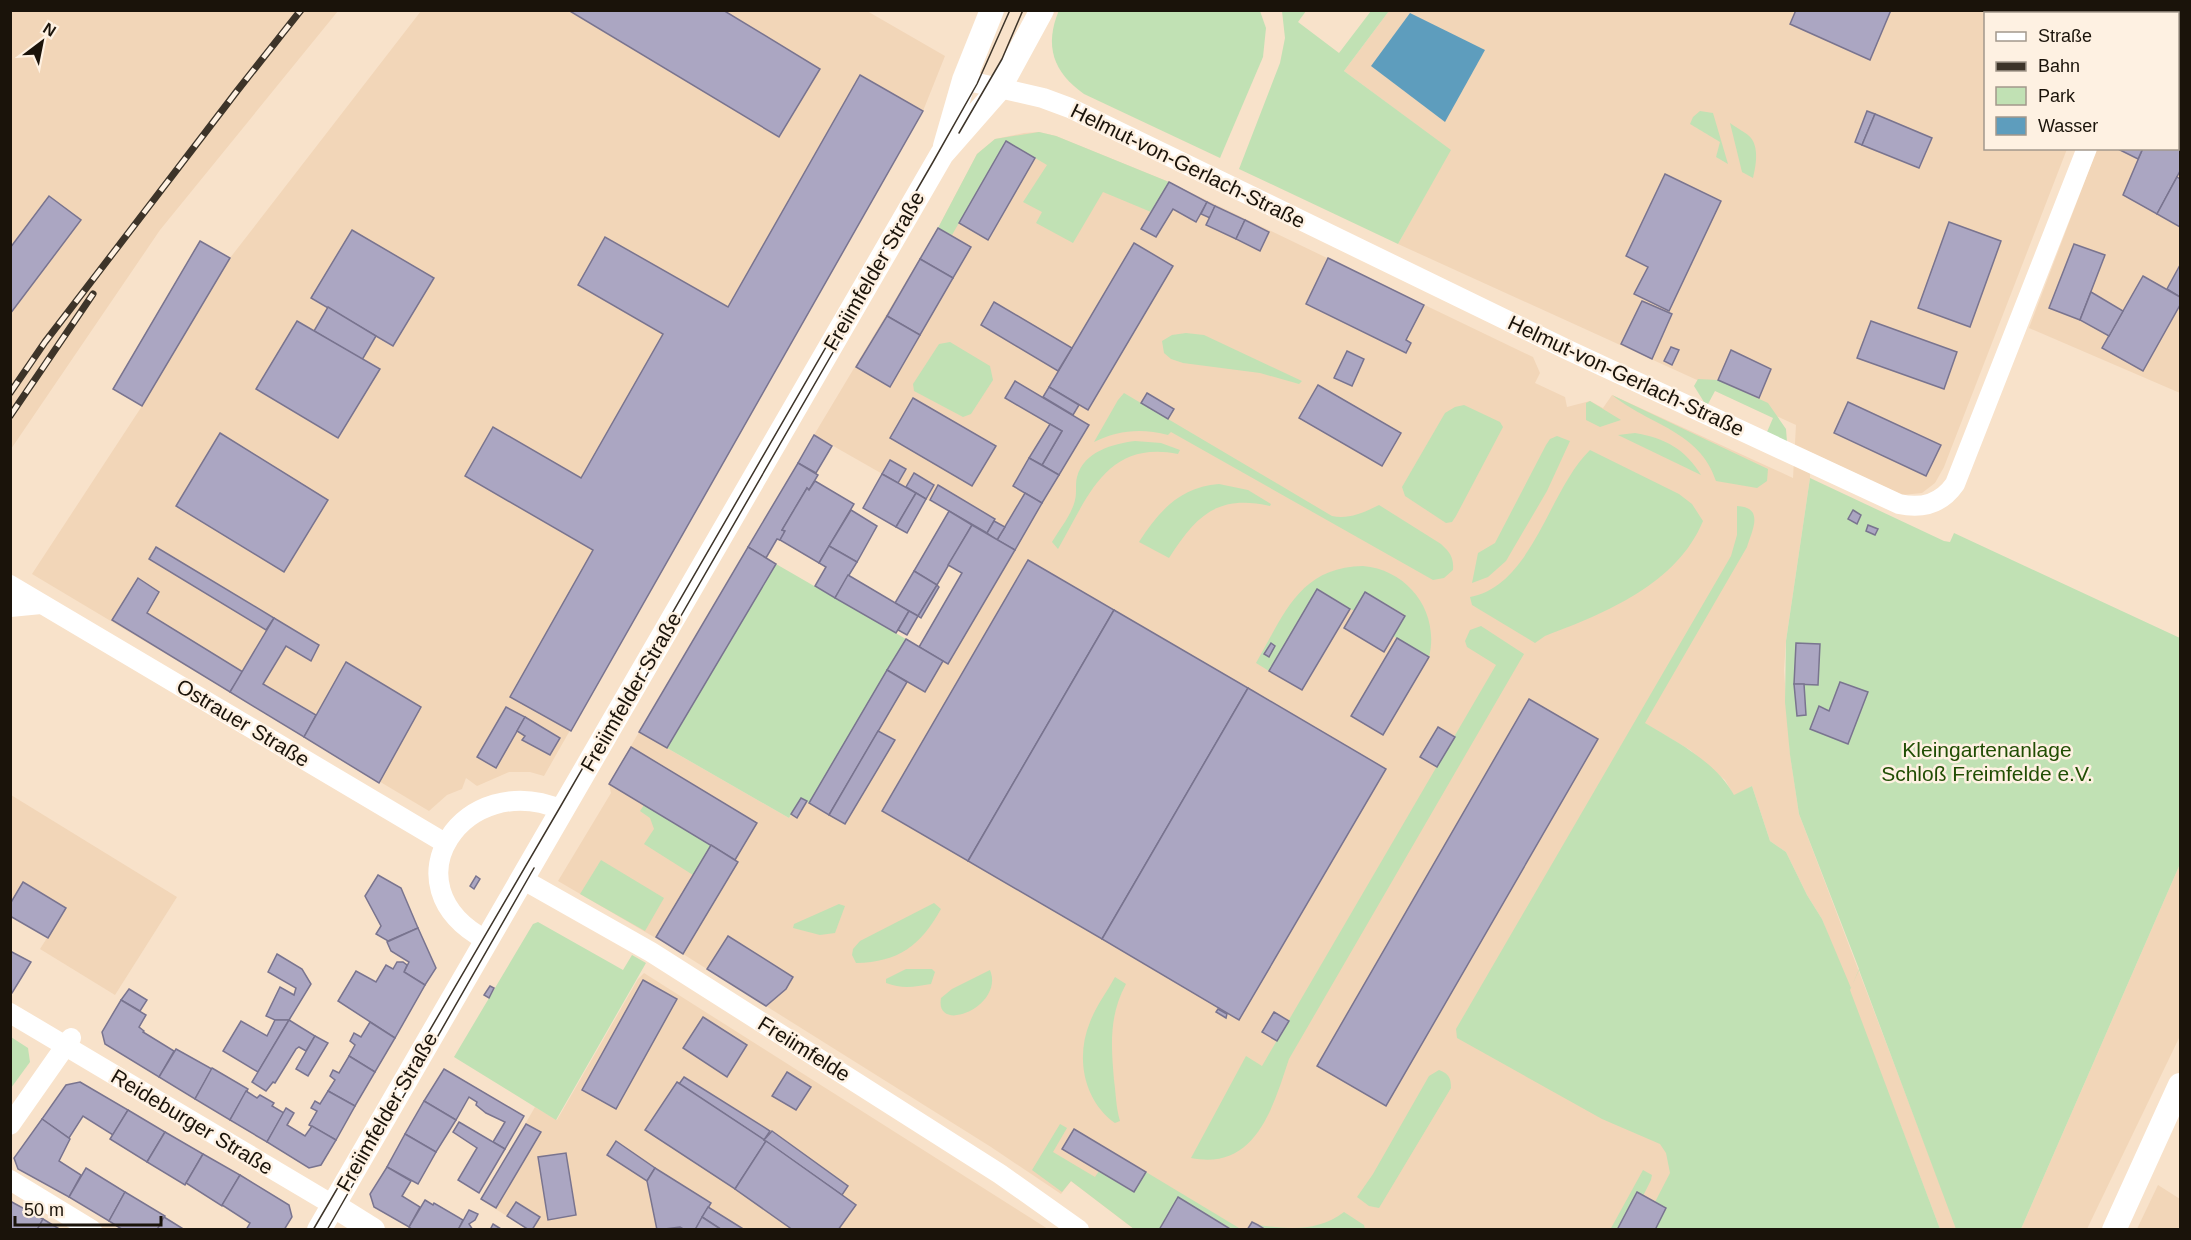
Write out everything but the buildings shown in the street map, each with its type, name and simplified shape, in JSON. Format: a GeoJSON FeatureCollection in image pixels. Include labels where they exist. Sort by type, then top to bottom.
{"type":"FeatureCollection","features":[{"type":"Feature","properties":{"kind":"street","name":"Freiimfelder Straße"},"geometry":{"type":"LineString","coordinates":[[942,154],[964,80],[992,10]]}},
{"type":"Feature","properties":{"kind":"street","name":"Freiimfelder Straße"},"geometry":{"type":"LineString","coordinates":[[319,1230],[942,154],[999,88],[1042,10]]}},
{"type":"Feature","properties":{"kind":"street","name":"Helmut-von-Gerlach-Straße"},"geometry":{"type":"LineString","coordinates":[[964,80],[1043,98],[1070,108],[1670,399],[1899,504],[1910,506],[1921,506],[1940,500],[1955,484],[2085,150]]}},
{"type":"Feature","properties":{"kind":"street","name":"Ostrauer Straße"},"geometry":{"type":"LineString","coordinates":[[10,585],[445,843]]}},
{"type":"Feature","properties":{"kind":"street"},"geometry":{"type":"LineString","coordinates":[[10,607],[41,604]]}},
{"type":"Feature","properties":{"kind":"street"},"geometry":{"type":"LineString","coordinates":[[486,940],[466,928],[457,919],[442,893],[438,879],[439,861],[445,843],[459,825],[480,810],[494,804],[507,801],[537,803],[562,810]]}},
{"type":"Feature","properties":{"kind":"street","name":"Freiimfelde"},"geometry":{"type":"LineString","coordinates":[[522,879],[661,959],[991,1168],[1079,1230]]}},
{"type":"Feature","properties":{"kind":"street","name":"Reideburger Straße"},"geometry":{"type":"LineString","coordinates":[[10,1014],[68,1042],[373,1230]]}},
{"type":"Feature","properties":{"kind":"street"},"geometry":{"type":"LineString","coordinates":[[10,1125],[68,1042]]}},
{"type":"Feature","properties":{"kind":"street"},"geometry":{"type":"LineString","coordinates":[[2114,1230],[2181,1085]]}},
{"type":"Feature","properties":{"kind":"street"},"geometry":{"type":"LineString","coordinates":[[10,1180],[92,1230]]}},
{"type":"Feature","properties":{"kind":"shaded area"},"geometry":{"type":"Polygon","coordinates":[[[11,11],[338,11],[160,230],[11,449],[11,11]]]}},
{"type":"Feature","properties":{"kind":"shaded area"},"geometry":{"type":"Polygon","coordinates":[[[421,11],[867,11],[945,56],[923,111],[544,776],[530,772],[509,772],[477,786],[466,778],[462,789],[447,795],[429,811],[32,574],[142,406],[230,258],[421,11]]]}},
{"type":"Feature","properties":{"kind":"shaded area"},"geometry":{"type":"Polygon","coordinates":[[[1389,11],[2120,11],[1984,12],[1984,150],[2067,150],[1944,467],[1935,483],[1922,493],[1902,495],[1810,452],[1810,478],[1786,641],[1784,670],[1790,754],[1799,814],[1957,1229],[1940,1229],[1822,919],[1807,895],[1786,852],[1770,841],[1752,786],[1734,796],[1725,780],[1690,750],[1646,724],[1704,1159],[1675,1229],[1134,1229],[1071,1181],[1061,1194],[991,1147],[683,954],[558,881],[611,793],[609,784],[639,732],[789,818],[801,798],[809,802],[906,639],[919,647],[962,573],[948,565],[972,525],[814,435],[938,228],[977,154],[995,139],[1039,132],[1056,136],[1169,182],[1533,357],[1540,373],[1535,383],[1565,397],[1567,407],[1590,401],[1603,408],[1612,395],[1793,478],[1796,425],[1398,244],[1450,150],[1344,71],[1389,11]]]}},
{"type":"Feature","properties":{"kind":"shaded area"},"geometry":{"type":"Polygon","coordinates":[[[2180,11],[2180,393],[2029,328],[2097,150],[2179,150],[2179,12],[2148,12],[2180,11]]]}},
{"type":"Feature","properties":{"kind":"shaded area"},"geometry":{"type":"Polygon","coordinates":[[[11,795],[177,897],[115,995],[40,949],[66,908],[24,882],[11,903],[11,795]]]}},
{"type":"Feature","properties":{"kind":"shaded area"},"geometry":{"type":"Polygon","coordinates":[[[2180,864],[2180,1036],[2087,1229],[2021,1229],[2180,864]]]}},
{"type":"Feature","properties":{"kind":"shaded area"},"geometry":{"type":"Polygon","coordinates":[[[644,973],[1048,1229],[528,1229],[481,1200],[535,1107],[557,1120],[638,979],[644,973]]]}},
{"type":"Feature","properties":{"kind":"shaded area"},"geometry":{"type":"Polygon","coordinates":[[[2158,1185],[2180,1199],[2180,1229],[2137,1229],[2158,1185]]]}},
{"type":"Feature","properties":{"kind":"green space"},"geometry":{"type":"Polygon","coordinates":[[[1059,10],[1260,11],[1266,28],[1263,57],[1220,158],[1084,94],[1073,86],[1059,67],[1052,47],[1054,23],[1059,10]]]}},
{"type":"Feature","properties":{"kind":"green space"},"geometry":{"type":"Polygon","coordinates":[[[1282,11],[1306,11],[1298,22],[1339,53],[1371,11],[1389,11],[1344,71],[1451,150],[1398,244],[1239,169],[1280,63],[1285,38],[1282,11]]]}},
{"type":"Feature","properties":{"kind":"green space"},"geometry":{"type":"Polygon","coordinates":[[[1700,111],[1713,113],[1728,164],[1716,157],[1720,142],[1690,124],[1693,117],[1700,111]]]}},
{"type":"Feature","properties":{"kind":"green space"},"geometry":{"type":"Polygon","coordinates":[[[1730,123],[1754,142],[1756,157],[1753,178],[1742,172],[1730,123]]]}},
{"type":"Feature","properties":{"kind":"green space"},"geometry":{"type":"Polygon","coordinates":[[[1039,132],[1056,136],[1169,182],[1151,212],[1103,192],[1073,243],[1036,223],[1042,212],[1023,202],[1047,165],[1006,141],[952,235],[938,228],[977,154],[995,139],[1039,132]]]}},
{"type":"Feature","properties":{"kind":"green space"},"geometry":{"type":"Polygon","coordinates":[[[1186,333],[1204,335],[1302,381],[1299,384],[1260,373],[1183,363],[1171,359],[1164,353],[1162,341],[1172,335],[1186,333]]]}},
{"type":"Feature","properties":{"kind":"green space"},"geometry":{"type":"Polygon","coordinates":[[[950,342],[990,366],[993,380],[971,414],[963,417],[914,391],[913,384],[939,344],[950,342]]]}},
{"type":"Feature","properties":{"kind":"green space"},"geometry":{"type":"Polygon","coordinates":[[[1698,379],[1718,380],[1768,403],[1786,429],[1787,442],[1767,432],[1773,418],[1715,391],[1708,404],[1704,402],[1694,386],[1698,379]]]}},
{"type":"Feature","properties":{"kind":"green space"},"geometry":{"type":"Polygon","coordinates":[[[1124,393],[1332,516],[1350,516],[1379,505],[1441,544],[1451,556],[1453,570],[1444,578],[1433,580],[1171,432],[1168,435],[1149,431],[1130,431],[1094,442],[1124,393]]]}},
{"type":"Feature","properties":{"kind":"green space"},"geometry":{"type":"Polygon","coordinates":[[[1612,395],[1768,469],[1767,481],[1757,488],[1716,481],[1708,464],[1686,440],[1612,395]]]}},
{"type":"Feature","properties":{"kind":"green space"},"geometry":{"type":"Polygon","coordinates":[[[1590,401],[1621,420],[1600,427],[1586,420],[1586,403],[1590,401]]]}},
{"type":"Feature","properties":{"kind":"green space"},"geometry":{"type":"Polygon","coordinates":[[[1464,405],[1500,422],[1503,427],[1456,516],[1452,522],[1446,523],[1405,496],[1402,487],[1445,413],[1464,405]]]}},
{"type":"Feature","properties":{"kind":"green space"},"geometry":{"type":"Polygon","coordinates":[[[1635,433],[1656,438],[1673,446],[1688,458],[1701,475],[1618,435],[1635,433]]]}},
{"type":"Feature","properties":{"kind":"green space"},"geometry":{"type":"Polygon","coordinates":[[[1557,436],[1570,441],[1547,491],[1506,561],[1488,577],[1472,583],[1478,553],[1495,543],[1546,445],[1550,439],[1557,436]]]}},
{"type":"Feature","properties":{"kind":"green space"},"geometry":{"type":"Polygon","coordinates":[[[1135,441],[1161,443],[1180,450],[1178,454],[1153,452],[1133,456],[1116,464],[1090,492],[1058,549],[1052,542],[1073,505],[1076,497],[1076,480],[1081,468],[1100,450],[1135,441]]]}},
{"type":"Feature","properties":{"kind":"green space"},"geometry":{"type":"Polygon","coordinates":[[[1590,450],[1679,494],[1692,504],[1703,521],[1691,543],[1658,579],[1615,606],[1545,636],[1535,643],[1472,605],[1470,597],[1492,589],[1509,575],[1525,556],[1562,489],[1590,450]]]}},
{"type":"Feature","properties":{"kind":"green space","name":"Kleingartenanlage Schloß Freimfelde e.V."},"geometry":{"type":"Polygon","coordinates":[[[1810,478],[1944,541],[1950,542],[1954,533],[2180,638],[2180,864],[2021,1229],[1956,1229],[1859,970],[1852,985],[1859,969],[1799,814],[1785,702],[1786,641],[1810,478]]]}},
{"type":"Feature","properties":{"kind":"green space"},"geometry":{"type":"Polygon","coordinates":[[[1219,484],[1248,490],[1271,504],[1270,506],[1236,503],[1210,512],[1189,530],[1169,558],[1139,542],[1154,520],[1172,502],[1193,490],[1219,484]]]}},
{"type":"Feature","properties":{"kind":"green space"},"geometry":{"type":"Polygon","coordinates":[[[1737,506],[1746,507],[1754,515],[1747,547],[1645,723],[1695,754],[1717,772],[1734,795],[1752,786],[1770,841],[1786,852],[1807,895],[1822,919],[1851,988],[1940,1229],[1655,1229],[1666,1208],[1655,1202],[1670,1173],[1666,1153],[1660,1144],[1602,1119],[1457,1038],[1456,1029],[1731,556],[1737,535],[1737,506]]]}},
{"type":"Feature","properties":{"kind":"green space"},"geometry":{"type":"Polygon","coordinates":[[[776,564],[906,639],[809,803],[801,798],[789,818],[667,748],[776,564]]]}},
{"type":"Feature","properties":{"kind":"green space"},"geometry":{"type":"Polygon","coordinates":[[[1363,566],[1379,569],[1394,576],[1417,596],[1430,625],[1429,657],[1393,636],[1405,615],[1365,592],[1354,611],[1318,589],[1269,671],[1256,663],[1285,611],[1308,584],[1341,568],[1363,566]]]}},
{"type":"Feature","properties":{"kind":"green space"},"geometry":{"type":"Polygon","coordinates":[[[1481,626],[1524,654],[1289,1059],[1276,1097],[1258,1131],[1246,1145],[1231,1155],[1213,1159],[1191,1158],[1246,1056],[1262,1066],[1496,665],[1467,647],[1465,641],[1470,630],[1481,626]]]}},
{"type":"Feature","properties":{"kind":"green space"},"geometry":{"type":"Polygon","coordinates":[[[644,805],[711,845],[693,875],[644,844],[654,829],[650,818],[640,811],[644,805]]]}},
{"type":"Feature","properties":{"kind":"green space"},"geometry":{"type":"Polygon","coordinates":[[[601,860],[664,898],[645,931],[580,894],[601,860]]]}},
{"type":"Feature","properties":{"kind":"green space"},"geometry":{"type":"Polygon","coordinates":[[[934,903],[941,909],[925,933],[907,950],[884,959],[856,963],[852,955],[853,949],[860,941],[934,903]]]}},
{"type":"Feature","properties":{"kind":"green space"},"geometry":{"type":"Polygon","coordinates":[[[839,904],[845,906],[835,933],[820,935],[793,928],[794,924],[839,904]]]}},
{"type":"Feature","properties":{"kind":"green space"},"geometry":{"type":"Polygon","coordinates":[[[538,922],[623,970],[632,955],[646,963],[556,1120],[454,1057],[533,924],[538,922]]]}},
{"type":"Feature","properties":{"kind":"green space"},"geometry":{"type":"Polygon","coordinates":[[[906,969],[932,969],[935,972],[931,984],[908,987],[886,983],[886,979],[906,969]]]}},
{"type":"Feature","properties":{"kind":"green space"},"geometry":{"type":"Polygon","coordinates":[[[990,970],[992,983],[988,995],[979,1005],[968,1012],[957,1015],[948,1014],[942,1009],[941,998],[952,989],[990,970]]]}},
{"type":"Feature","properties":{"kind":"green space"},"geometry":{"type":"Polygon","coordinates":[[[1115,977],[1126,984],[1120,996],[1112,1030],[1114,1080],[1120,1121],[1115,1123],[1104,1114],[1090,1091],[1085,1078],[1083,1050],[1090,1022],[1115,977]]]}},
{"type":"Feature","properties":{"kind":"green space"},"geometry":{"type":"Polygon","coordinates":[[[11,1037],[28,1048],[30,1062],[11,1088],[11,1037]]]}},
{"type":"Feature","properties":{"kind":"green space"},"geometry":{"type":"Polygon","coordinates":[[[1439,1070],[1449,1077],[1451,1088],[1379,1208],[1369,1206],[1357,1197],[1373,1174],[1429,1076],[1439,1070]]]}},
{"type":"Feature","properties":{"kind":"green space"},"geometry":{"type":"Polygon","coordinates":[[[1060,1124],[1067,1128],[1053,1152],[1095,1177],[1099,1171],[1133,1192],[1146,1172],[1239,1228],[1232,1229],[1178,1198],[1159,1229],[1134,1229],[1071,1181],[1062,1192],[1032,1170],[1060,1124]]]}},
{"type":"Feature","properties":{"kind":"green space"},"geometry":{"type":"Polygon","coordinates":[[[1643,1170],[1652,1175],[1643,1196],[1637,1193],[1617,1229],[1610,1230],[1643,1170]]]}},
{"type":"Feature","properties":{"kind":"green space"},"geometry":{"type":"Polygon","coordinates":[[[1344,1212],[1364,1225],[1365,1229],[1266,1230],[1258,1225],[1302,1228],[1324,1223],[1344,1212]]]}},
{"type":"Feature","properties":{"kind":"water"},"geometry":{"type":"Polygon","coordinates":[[[1410,13],[1485,50],[1445,122],[1371,66],[1410,13]]]}},
{"type":"Feature","properties":{"kind":"tram line"},"geometry":{"type":"LineString","coordinates":[[313,1230],[933,162],[977,84],[1010,10]]}},
{"type":"Feature","properties":{"kind":"tram line"},"geometry":{"type":"LineString","coordinates":[[959,133],[1002,59],[1023,10]]}},
{"type":"Feature","properties":{"kind":"tram line"},"geometry":{"type":"LineString","coordinates":[[618,725],[877,276]]}},
{"type":"Feature","properties":{"kind":"tram line"},"geometry":{"type":"LineString","coordinates":[[327,1230],[534,868]]}},
{"type":"Feature","properties":{"kind":"railway"},"geometry":{"type":"LineString","coordinates":[[10,393],[45,342],[301,10]]}},
{"type":"Feature","properties":{"kind":"railway"},"geometry":{"type":"LineString","coordinates":[[10,416],[93,294]]}}]}
